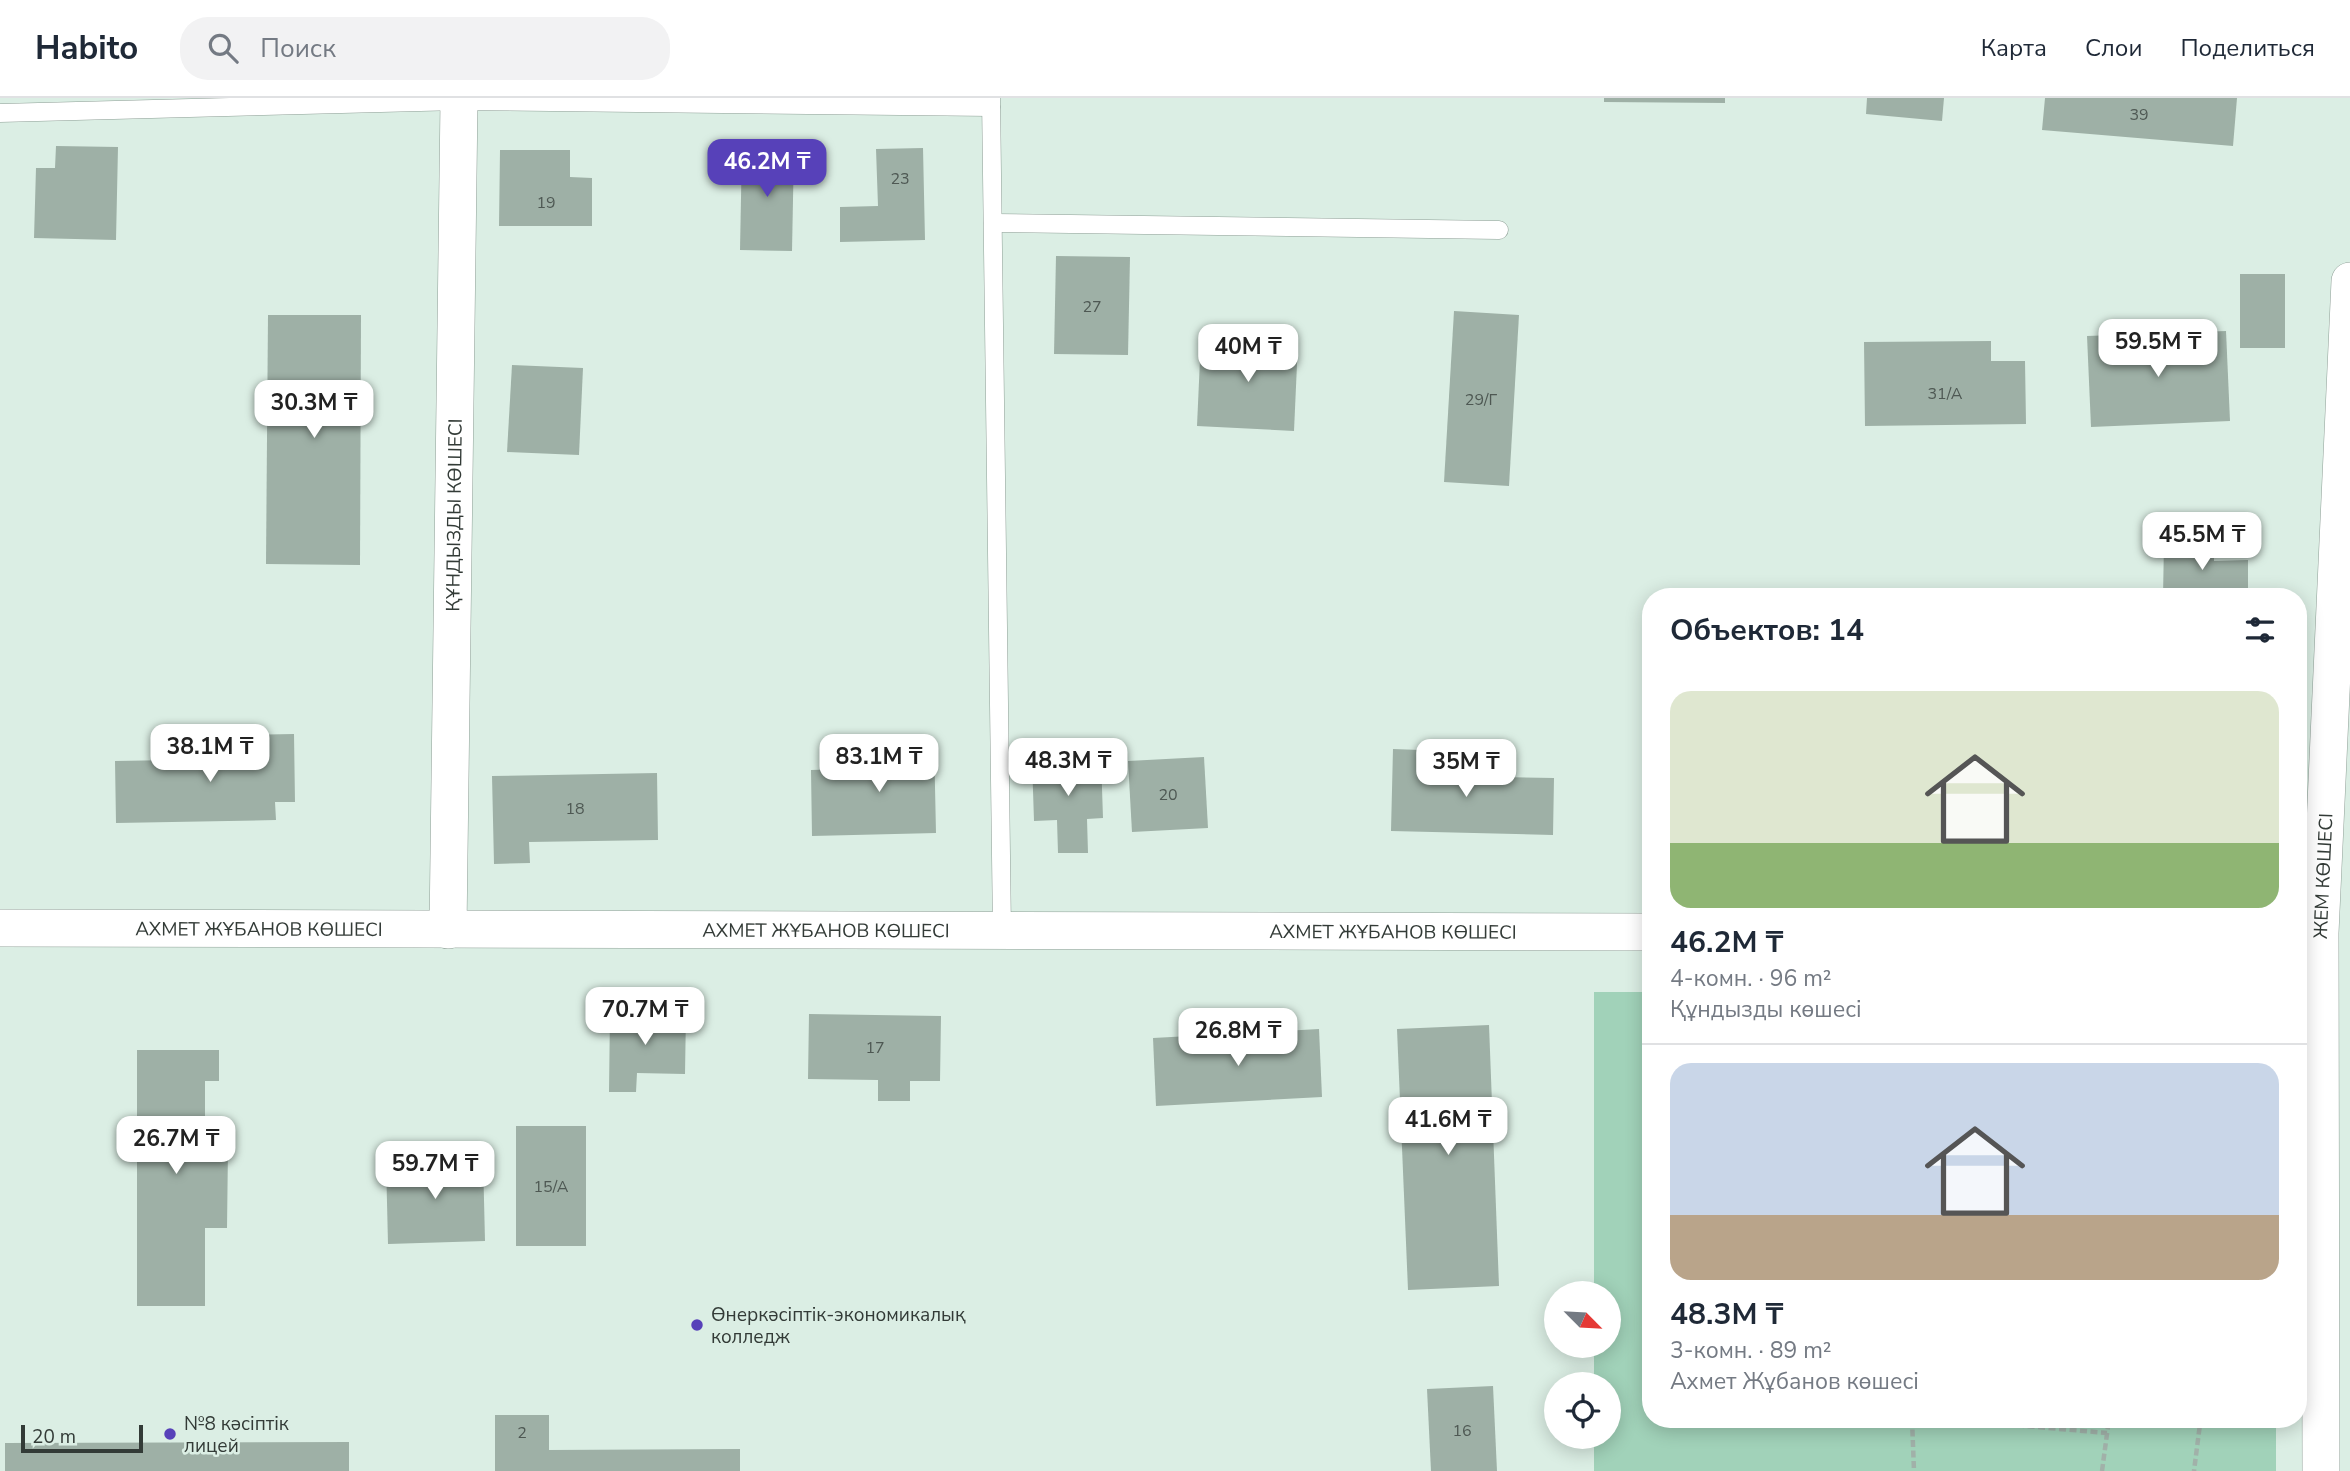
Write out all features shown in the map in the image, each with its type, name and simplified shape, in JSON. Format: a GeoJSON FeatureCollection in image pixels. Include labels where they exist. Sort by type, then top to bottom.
{"type":"FeatureCollection","features":[{"type":"Feature","properties":{"kind":"street","name":"ҚҰНДЫЗДЫ КӨШЕСІ"},"geometry":{"type":"LineString","coordinates":[[448,930],[459,101]]}},
{"type":"Feature","properties":{"kind":"street","name":"ЖЕМ КӨШЕСІ"},"geometry":{"type":"LineString","coordinates":[[2321,1471],[2323,933],[2350,281]]}},
{"type":"Feature","properties":{"kind":"street","name":"АХМЕТ ЖҰБАНОВ КӨШЕСІ"},"geometry":{"type":"LineString","coordinates":[[0,928],[1642,932]]}},
{"type":"Feature","properties":{"kind":"lane"},"geometry":{"type":"LineString","coordinates":[[0,113],[459,101],[991,102],[1002,931]]}},
{"type":"Feature","properties":{"kind":"lane"},"geometry":{"type":"LineString","coordinates":[[993,223],[1499,230]]}},
{"type":"Feature","properties":{"kind":"path"},"geometry":{"type":"LineString","coordinates":[[1912,1428],[1914,1471]]}},
{"type":"Feature","properties":{"kind":"path"},"geometry":{"type":"LineString","coordinates":[[2049,1428],[2107,1433]]}},
{"type":"Feature","properties":{"kind":"path"},"geometry":{"type":"LineString","coordinates":[[2102,1471],[2108,1428]]}},
{"type":"Feature","properties":{"kind":"path"},"geometry":{"type":"LineString","coordinates":[[2194,1471],[2199,1428]]}},
{"type":"Feature","properties":{"kind":"green space"},"geometry":{"type":"Polygon","coordinates":[[[1594,992],[1642,992],[1642,1428],[2276,1428],[2276,1471],[1594,1471],[1594,1449],[1621,1449],[1621,1372],[1594,1372],[1594,1358],[1621,1358],[1621,1281],[1594,1281],[1594,992]]]}},
{"type":"Feature","properties":{"kind":"building"},"geometry":{"type":"Polygon","coordinates":[[[1604,98],[1725,98],[1725,103],[1604,102],[1604,98]]]}},
{"type":"Feature","properties":{"kind":"building"},"geometry":{"type":"Polygon","coordinates":[[[1867,98],[1944,98],[1942,121],[1866,114],[1867,98]]]}},
{"type":"Feature","properties":{"kind":"building"},"geometry":{"type":"Polygon","coordinates":[[[2045,98],[2237,98],[2233,146],[2042,130],[2045,98]]]}},
{"type":"Feature","properties":{"kind":"building"},"geometry":{"type":"Polygon","coordinates":[[[56,146],[118,147],[116,240],[34,238],[36,168],[55,168],[56,146]]]}},
{"type":"Feature","properties":{"kind":"building"},"geometry":{"type":"Polygon","coordinates":[[[742,146],[794,148],[792,251],[740,250],[742,146]]]}},
{"type":"Feature","properties":{"kind":"building"},"geometry":{"type":"Polygon","coordinates":[[[923,148],[925,240],[840,242],[840,207],[878,206],[876,149],[923,148]]]}},
{"type":"Feature","properties":{"kind":"building"},"geometry":{"type":"Polygon","coordinates":[[[500,150],[570,150],[570,177],[592,178],[592,226],[499,226],[500,150]]]}},
{"type":"Feature","properties":{"kind":"building"},"geometry":{"type":"Polygon","coordinates":[[[1056,256],[1130,257],[1128,355],[1054,354],[1056,256]]]}},
{"type":"Feature","properties":{"kind":"building"},"geometry":{"type":"Polygon","coordinates":[[[2240,274],[2285,274],[2285,348],[2240,348],[2240,274]]]}},
{"type":"Feature","properties":{"kind":"building"},"geometry":{"type":"Polygon","coordinates":[[[1454,311],[1519,315],[1509,486],[1444,482],[1454,311]]]}},
{"type":"Feature","properties":{"kind":"building"},"geometry":{"type":"Polygon","coordinates":[[[268,315],[361,315],[360,565],[266,564],[268,315]]]}},
{"type":"Feature","properties":{"kind":"building"},"geometry":{"type":"Polygon","coordinates":[[[2226,331],[2230,421],[2091,427],[2087,336],[2226,331]]]}},
{"type":"Feature","properties":{"kind":"building"},"geometry":{"type":"Polygon","coordinates":[[[1201,337],[1298,342],[1294,431],[1197,426],[1201,337]]]}},
{"type":"Feature","properties":{"kind":"building"},"geometry":{"type":"Polygon","coordinates":[[[1991,341],[1991,361],[2025,361],[2026,424],[1865,426],[1864,342],[1991,341]]]}},
{"type":"Feature","properties":{"kind":"building"},"geometry":{"type":"Polygon","coordinates":[[[512,365],[583,368],[579,455],[507,452],[512,365]]]}},
{"type":"Feature","properties":{"kind":"building"},"geometry":{"type":"Polygon","coordinates":[[[2164,542],[2214,542],[2214,561],[2248,560],[2248,588],[2163,588],[2164,542]]]}},
{"type":"Feature","properties":{"kind":"building"},"geometry":{"type":"Polygon","coordinates":[[[294,734],[295,802],[275,802],[276,820],[116,823],[115,761],[231,759],[231,735],[294,734]]]}},
{"type":"Feature","properties":{"kind":"building"},"geometry":{"type":"Polygon","coordinates":[[[934,740],[936,833],[812,836],[811,770],[880,768],[880,741],[934,740]]]}},
{"type":"Feature","properties":{"kind":"building"},"geometry":{"type":"Polygon","coordinates":[[[1393,749],[1447,751],[1446,776],[1554,778],[1553,835],[1391,831],[1393,749]]]}},
{"type":"Feature","properties":{"kind":"building"},"geometry":{"type":"Polygon","coordinates":[[[1204,757],[1208,828],[1132,832],[1128,761],[1204,757]]]}},
{"type":"Feature","properties":{"kind":"building"},"geometry":{"type":"Polygon","coordinates":[[[1101,758],[1103,818],[1087,819],[1088,853],[1058,853],[1057,820],[1034,821],[1032,760],[1101,758]]]}},
{"type":"Feature","properties":{"kind":"building"},"geometry":{"type":"Polygon","coordinates":[[[657,773],[658,840],[529,842],[530,863],[494,864],[492,776],[657,773]]]}},
{"type":"Feature","properties":{"kind":"building"},"geometry":{"type":"Polygon","coordinates":[[[610,1012],[686,1013],[685,1074],[637,1073],[636,1092],[609,1092],[610,1012]]]}},
{"type":"Feature","properties":{"kind":"building"},"geometry":{"type":"Polygon","coordinates":[[[809,1014],[941,1016],[940,1081],[910,1081],[910,1101],[878,1101],[878,1080],[808,1079],[809,1014]]]}},
{"type":"Feature","properties":{"kind":"building"},"geometry":{"type":"Polygon","coordinates":[[[1489,1025],[1499,1286],[1408,1290],[1397,1029],[1489,1025]]]}},
{"type":"Feature","properties":{"kind":"building"},"geometry":{"type":"Polygon","coordinates":[[[1319,1029],[1322,1097],[1156,1106],[1153,1038],[1319,1029]]]}},
{"type":"Feature","properties":{"kind":"building"},"geometry":{"type":"Polygon","coordinates":[[[137,1050],[219,1050],[219,1081],[205,1081],[205,1147],[228,1148],[227,1228],[205,1228],[205,1306],[137,1306],[137,1050]]]}},
{"type":"Feature","properties":{"kind":"building"},"geometry":{"type":"Polygon","coordinates":[[[516,1126],[586,1126],[586,1246],[516,1246],[516,1126]]]}},
{"type":"Feature","properties":{"kind":"building"},"geometry":{"type":"Polygon","coordinates":[[[483,1159],[485,1241],[388,1244],[386,1161],[483,1159]]]}},
{"type":"Feature","properties":{"kind":"building"},"geometry":{"type":"Polygon","coordinates":[[[1493,1386],[1497,1471],[1431,1471],[1427,1389],[1493,1386]]]}},
{"type":"Feature","properties":{"kind":"building"},"geometry":{"type":"Polygon","coordinates":[[[495,1415],[549,1415],[549,1450],[740,1449],[740,1471],[495,1471],[495,1415]]]}},
{"type":"Feature","properties":{"kind":"building"},"geometry":{"type":"Polygon","coordinates":[[[349,1442],[349,1471],[5,1471],[5,1443],[349,1442]]]}},
{"type":"Feature","properties":{"kind":"place","name":"Өнеркәсіптік-экономикалық колледж"},"geometry":{"type":"Point","coordinates":[697,1325]}},
{"type":"Feature","properties":{"kind":"place","name":"№8 кәсіптік лицей"},"geometry":{"type":"Point","coordinates":[170,1434]}}]}
